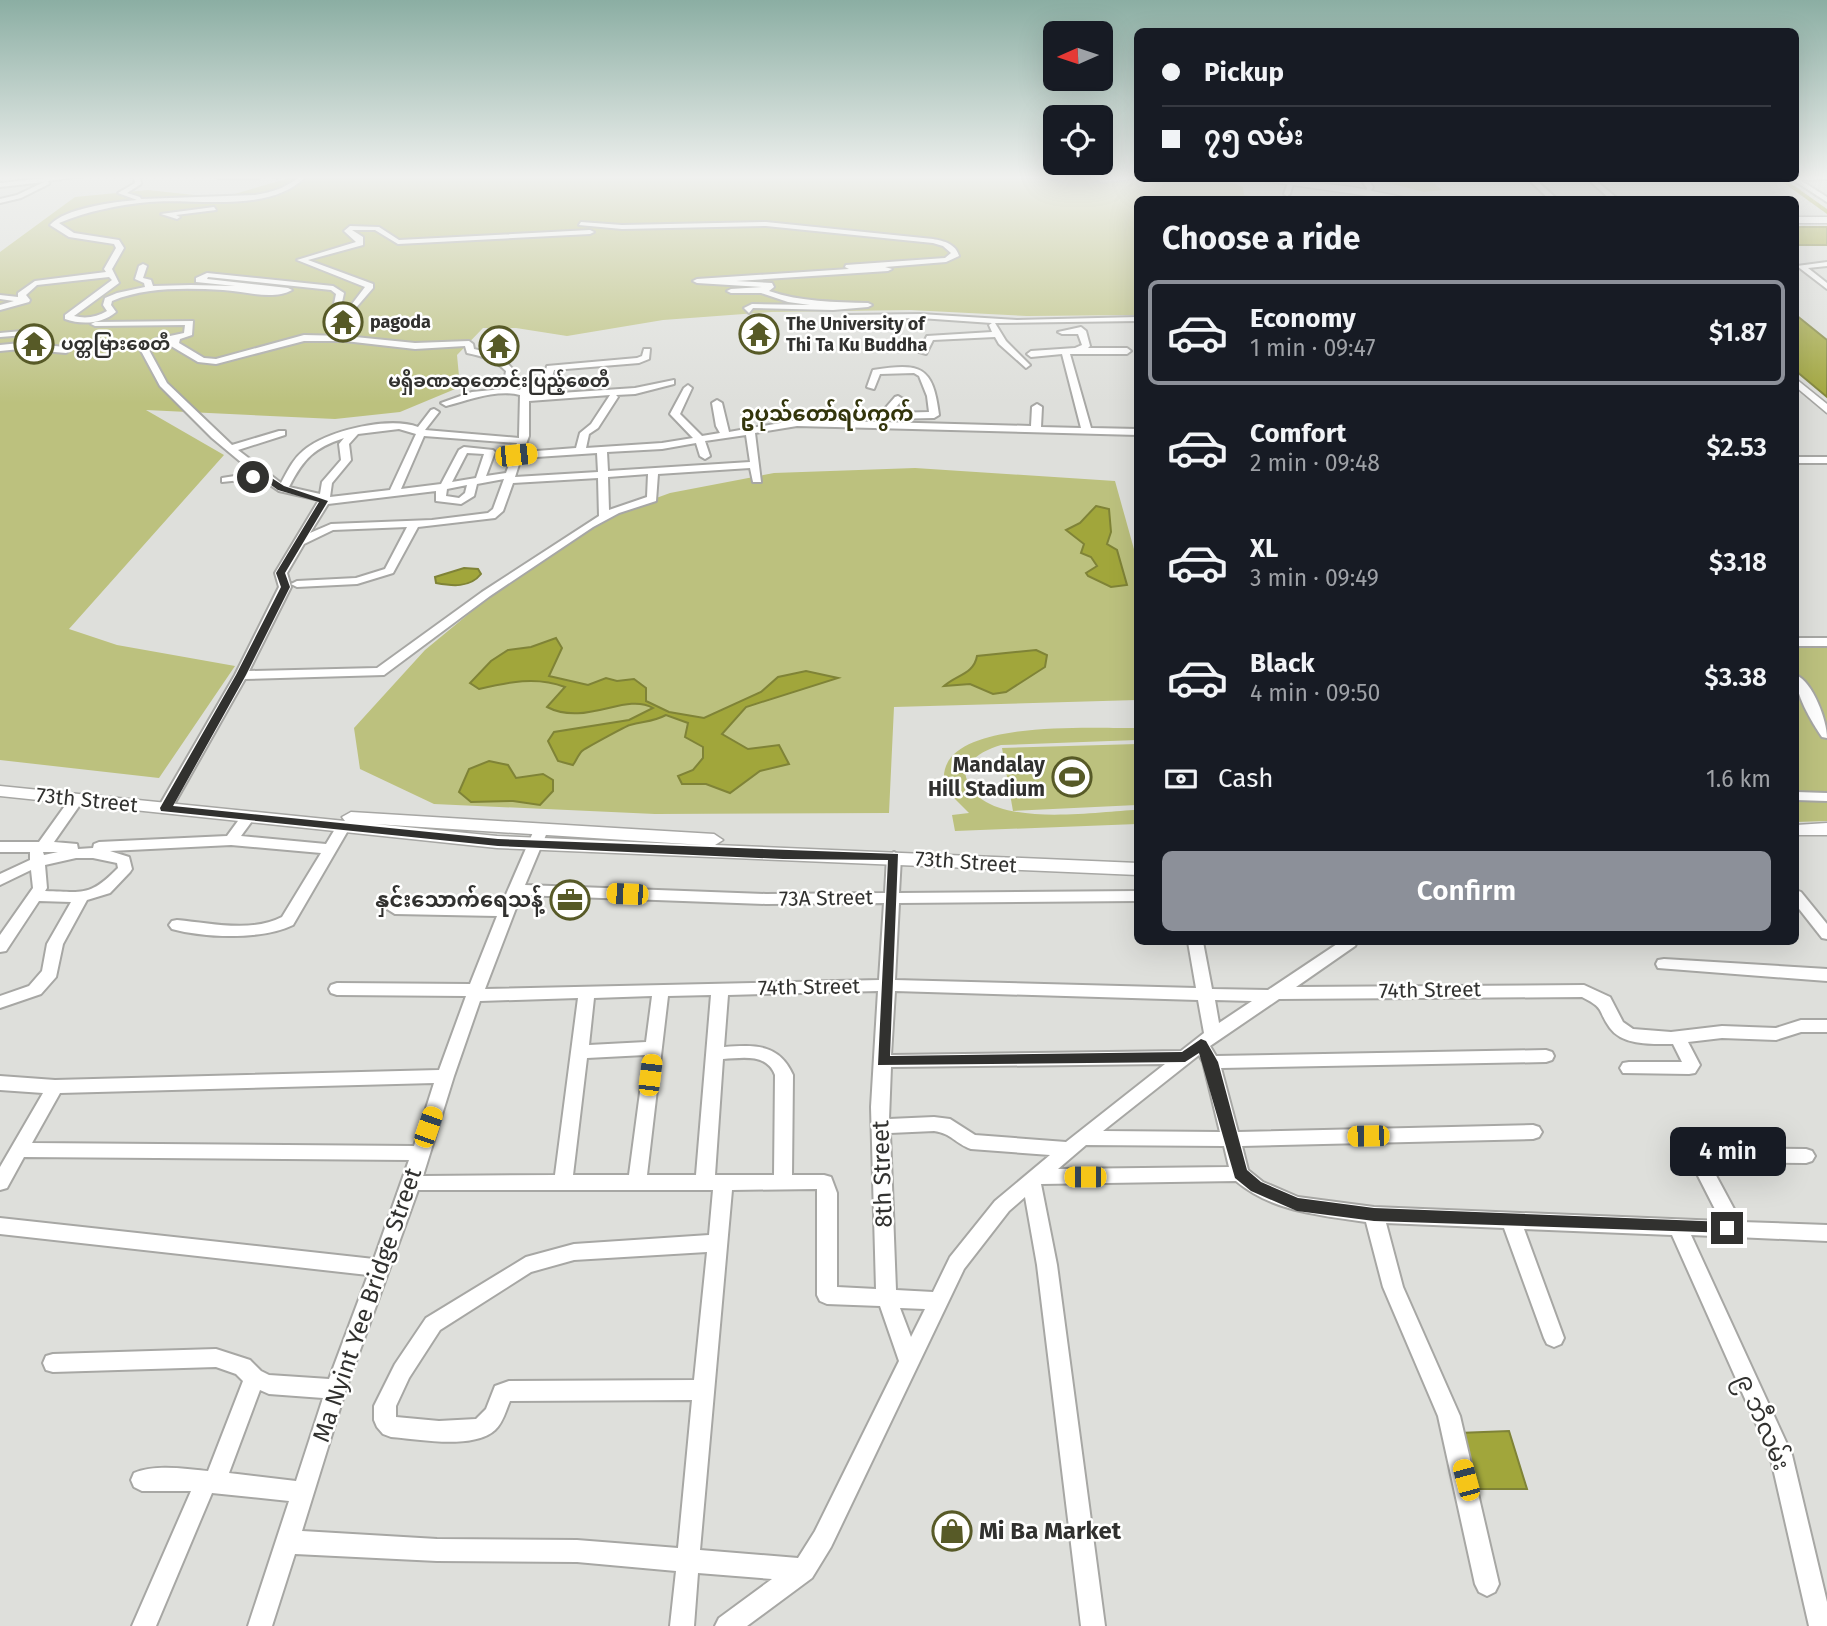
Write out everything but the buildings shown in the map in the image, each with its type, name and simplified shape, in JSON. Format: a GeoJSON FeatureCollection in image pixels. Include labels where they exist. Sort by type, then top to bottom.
{"type":"FeatureCollection","features":[{"type":"Feature","properties":{"kind":"main road"},"geometry":{"type":"LineString","coordinates":[[1799,385],[1827,410]]}},
{"type":"Feature","properties":{"kind":"main road"},"geometry":{"type":"LineString","coordinates":[[1799,397],[1827,421]]}},
{"type":"Feature","properties":{"kind":"main road","name":"73th Street"},"geometry":{"type":"LineString","coordinates":[[0,781],[248,817],[343,827],[894,856],[1038,867],[1134,869]]}},
{"type":"Feature","properties":{"kind":"main road","name":"73th Street"},"geometry":{"type":"LineString","coordinates":[[0,791],[537,837],[1134,858]]}},
{"type":"Feature","properties":{"kind":"main road"},"geometry":{"type":"LineString","coordinates":[[1799,830],[1827,829]]}},
{"type":"Feature","properties":{"kind":"main road"},"geometry":{"type":"LineString","coordinates":[[1799,839],[1827,839]]}},
{"type":"Feature","properties":{"kind":"street"},"geometry":{"type":"LineString","coordinates":[[119,252],[108,269],[116,281],[114,284],[69,313],[68,317],[97,324],[190,323],[189,334],[144,349],[153,362],[156,375],[230,449],[283,489],[323,499],[394,493],[509,477],[755,465]]}},
{"type":"Feature","properties":{"kind":"street"},"geometry":{"type":"LineString","coordinates":[[74,320],[110,315],[112,312],[107,304],[108,300],[134,292],[208,288],[279,293],[288,290],[199,280],[207,275],[288,281],[339,291],[337,314],[348,315],[370,286],[300,260],[329,252]]}},
{"type":"Feature","properties":{"kind":"street"},"geometry":{"type":"LineString","coordinates":[[954,252],[954,256],[946,260],[849,267],[888,269],[697,281],[768,285],[770,288],[731,291],[762,291],[795,301],[868,305],[748,308],[749,311],[790,316],[920,316],[991,321],[1134,319]]}},
{"type":"Feature","properties":{"kind":"street"},"geometry":{"type":"LineString","coordinates":[[1827,264],[1801,266],[1827,287]]}},
{"type":"Feature","properties":{"kind":"street"},"geometry":{"type":"LineString","coordinates":[[134,292],[144,266]]}},
{"type":"Feature","properties":{"kind":"street"},"geometry":{"type":"LineString","coordinates":[[25,299],[21,295],[35,283],[112,274]]}},
{"type":"Feature","properties":{"kind":"street"},"geometry":{"type":"LineString","coordinates":[[139,279],[148,282],[150,291]]}},
{"type":"Feature","properties":{"kind":"street"},"geometry":{"type":"LineString","coordinates":[[0,297],[25,299]]}},
{"type":"Feature","properties":{"kind":"street"},"geometry":{"type":"LineString","coordinates":[[0,308],[20,304],[25,299]]}},
{"type":"Feature","properties":{"kind":"street"},"geometry":{"type":"LineString","coordinates":[[991,321],[997,334],[1026,365]]}},
{"type":"Feature","properties":{"kind":"street"},"geometry":{"type":"LineString","coordinates":[[1062,332],[1082,330],[1087,345],[1077,351]]}},
{"type":"Feature","properties":{"kind":"street"},"geometry":{"type":"LineString","coordinates":[[0,335],[22,333]]}},
{"type":"Feature","properties":{"kind":"street"},"geometry":{"type":"LineString","coordinates":[[923,352],[930,338],[997,334]]}},
{"type":"Feature","properties":{"kind":"street"},"geometry":{"type":"LineString","coordinates":[[176,338],[174,344],[185,347],[193,356],[207,362],[243,356],[265,346],[300,338],[325,337],[416,346],[468,344],[468,349],[493,357],[507,367],[509,391]]}},
{"type":"Feature","properties":{"kind":"street"},"geometry":{"type":"LineString","coordinates":[[0,348],[20,346],[66,350]]}},
{"type":"Feature","properties":{"kind":"street"},"geometry":{"type":"LineString","coordinates":[[613,361],[615,348]]}},
{"type":"Feature","properties":{"kind":"street"},"geometry":{"type":"LineString","coordinates":[[525,393],[546,387],[550,368],[639,360],[646,357],[648,351]]}},
{"type":"Feature","properties":{"kind":"street"},"geometry":{"type":"LineString","coordinates":[[1065,351],[1087,430]]}},
{"type":"Feature","properties":{"kind":"street"},"geometry":{"type":"LineString","coordinates":[[1031,354],[1127,351]]}},
{"type":"Feature","properties":{"kind":"street"},"geometry":{"type":"LineString","coordinates":[[906,382],[907,370]]}},
{"type":"Feature","properties":{"kind":"street"},"geometry":{"type":"LineString","coordinates":[[871,387],[876,372],[907,370],[923,374],[935,413],[931,416],[883,416]]}},
{"type":"Feature","properties":{"kind":"street"},"geometry":{"type":"LineString","coordinates":[[446,402],[472,395],[509,391],[635,391],[671,382]]}},
{"type":"Feature","properties":{"kind":"street"},"geometry":{"type":"LineString","coordinates":[[688,388],[675,414],[700,440],[705,456]]}},
{"type":"Feature","properties":{"kind":"street"},"geometry":{"type":"LineString","coordinates":[[302,541],[331,527],[491,516],[498,511],[522,440],[525,393]]}},
{"type":"Feature","properties":{"kind":"street"},"geometry":{"type":"LineString","coordinates":[[582,449],[585,433],[595,426],[612,397]]}},
{"type":"Feature","properties":{"kind":"street"},"geometry":{"type":"LineString","coordinates":[[875,426],[898,399]]}},
{"type":"Feature","properties":{"kind":"street"},"geometry":{"type":"LineString","coordinates":[[718,403],[721,426],[726,436]]}},
{"type":"Feature","properties":{"kind":"street"},"geometry":{"type":"LineString","coordinates":[[1037,407],[1037,430]]}},
{"type":"Feature","properties":{"kind":"street"},"geometry":{"type":"LineString","coordinates":[[394,493],[420,432],[434,412]]}},
{"type":"Feature","properties":{"kind":"street"},"geometry":{"type":"LineString","coordinates":[[516,455],[700,440],[788,424],[1134,432]]}},
{"type":"Feature","properties":{"kind":"street"},"geometry":{"type":"LineString","coordinates":[[283,489],[298,461],[310,449],[357,430],[522,440]]}},
{"type":"Feature","properties":{"kind":"street"},"geometry":{"type":"LineString","coordinates":[[168,804],[241,675],[285,587],[281,573],[302,541],[323,499],[327,482],[346,460],[344,444],[357,430]]}},
{"type":"Feature","properties":{"kind":"street"},"geometry":{"type":"LineString","coordinates":[[750,432],[757,480]]}},
{"type":"Feature","properties":{"kind":"street"},"geometry":{"type":"LineString","coordinates":[[230,449],[282,433]]}},
{"type":"Feature","properties":{"kind":"street"},"geometry":{"type":"LineString","coordinates":[[602,448],[604,516]]}},
{"type":"Feature","properties":{"kind":"street"},"geometry":{"type":"LineString","coordinates":[[464,450],[490,452],[470,494],[461,501],[441,500],[443,487],[464,450]]}},
{"type":"Feature","properties":{"kind":"street"},"geometry":{"type":"LineString","coordinates":[[1799,460],[1827,460]]}},
{"type":"Feature","properties":{"kind":"street"},"geometry":{"type":"LineString","coordinates":[[241,675],[380,672],[486,594],[604,516],[652,499],[653,471]]}},
{"type":"Feature","properties":{"kind":"street"},"geometry":{"type":"LineString","coordinates":[[226,480],[262,475]]}},
{"type":"Feature","properties":{"kind":"street"},"geometry":{"type":"LineString","coordinates":[[297,584],[357,581],[389,571],[415,523]]}},
{"type":"Feature","properties":{"kind":"street"},"geometry":{"type":"LineString","coordinates":[[1799,642],[1827,642]]}},
{"type":"Feature","properties":{"kind":"street"},"geometry":{"type":"LineString","coordinates":[[1799,683],[1807,694],[1817,723],[1827,734]]}},
{"type":"Feature","properties":{"kind":"street"},"geometry":{"type":"LineString","coordinates":[[1799,796],[1827,797]]}},
{"type":"Feature","properties":{"kind":"street"},"geometry":{"type":"LineString","coordinates":[[0,880],[38,851],[77,799]]}},
{"type":"Feature","properties":{"kind":"street"},"geometry":{"type":"LineString","coordinates":[[231,840],[248,817]]}},
{"type":"Feature","properties":{"kind":"street"},"geometry":{"type":"LineString","coordinates":[[177,925],[256,930],[279,927],[288,921],[343,827]]}},
{"type":"Feature","properties":{"kind":"street","name":"Ma Nyint Yee Bridge Street"},"geometry":{"type":"LineString","coordinates":[[260,1626],[337,1390],[411,1183],[445,1076],[506,911],[537,837]]}},
{"type":"Feature","properties":{"kind":"street"},"geometry":{"type":"LineString","coordinates":[[38,851],[231,840],[331,849]]}},
{"type":"Feature","properties":{"kind":"street"},"geometry":{"type":"LineString","coordinates":[[0,847],[114,855],[124,860],[125,869],[112,885],[81,897],[35,896]]}},
{"type":"Feature","properties":{"kind":"street"},"geometry":{"type":"LineString","coordinates":[[0,947],[40,888],[38,851]]}},
{"type":"Feature","properties":{"kind":"street","name":"8th Street"},"geometry":{"type":"LineString","coordinates":[[894,856],[880,1126],[886,1296],[908,1358]]}},
{"type":"Feature","properties":{"kind":"street","name":"73A Street"},"geometry":{"type":"LineString","coordinates":[[515,890],[766,899],[1134,896]]}},
{"type":"Feature","properties":{"kind":"street"},"geometry":{"type":"LineString","coordinates":[[0,1002],[36,990],[50,973],[55,944],[81,897]]}},
{"type":"Feature","properties":{"kind":"street"},"geometry":{"type":"LineString","coordinates":[[1799,899],[1827,934]]}},
{"type":"Feature","properties":{"kind":"street"},"geometry":{"type":"LineString","coordinates":[[395,909],[506,911]]}},
{"type":"Feature","properties":{"kind":"street"},"geometry":{"type":"LineString","coordinates":[[1197,945],[1205,995],[1211,1062],[1240,1174],[1256,1187],[1297,1204],[1374,1214],[1827,1233]]}},
{"type":"Feature","properties":{"kind":"street"},"geometry":{"type":"LineString","coordinates":[[727,1626],[803,1570],[823,1539],[908,1358],[957,1263],[1002,1206],[1033,1178],[1207,1040],[1346,945]]}},
{"type":"Feature","properties":{"kind":"street"},"geometry":{"type":"LineString","coordinates":[[1664,964],[1827,975]]}},
{"type":"Feature","properties":{"kind":"street","name":"74th Street"},"geometry":{"type":"LineString","coordinates":[[337,989],[587,992],[886,985],[1205,995],[1584,991],[1604,1001],[1617,1026],[1629,1035],[1678,1038]]}},
{"type":"Feature","properties":{"kind":"street"},"geometry":{"type":"LineString","coordinates":[[682,1626],[715,1243],[716,1053],[720,989]]}},
{"type":"Feature","properties":{"kind":"street"},"geometry":{"type":"LineString","coordinates":[[637,1184],[661,990]]}},
{"type":"Feature","properties":{"kind":"street"},"geometry":{"type":"LineString","coordinates":[[563,1184],[587,992]]}},
{"type":"Feature","properties":{"kind":"street"},"geometry":{"type":"LineString","coordinates":[[1629,1068],[1689,1068],[1692,1065],[1678,1038],[1722,1032],[1776,1034],[1801,1026],[1827,1026]]}},
{"type":"Feature","properties":{"kind":"street"},"geometry":{"type":"LineString","coordinates":[[580,1052],[653,1048]]}},
{"type":"Feature","properties":{"kind":"street"},"geometry":{"type":"LineString","coordinates":[[716,1053],[760,1053],[773,1055],[781,1062],[784,1075],[783,1181]]}},
{"type":"Feature","properties":{"kind":"street"},"geometry":{"type":"LineString","coordinates":[[1211,1062],[1546,1056]]}},
{"type":"Feature","properties":{"kind":"street"},"geometry":{"type":"LineString","coordinates":[[883,1061],[1185,1057]]}},
{"type":"Feature","properties":{"kind":"street"},"geometry":{"type":"LineString","coordinates":[[0,1083],[55,1087],[445,1076]]}},
{"type":"Feature","properties":{"kind":"street"},"geometry":{"type":"LineString","coordinates":[[0,1183],[55,1087]]}},
{"type":"Feature","properties":{"kind":"street"},"geometry":{"type":"LineString","coordinates":[[880,1126],[950,1126],[971,1142],[1077,1143],[1533,1132]]}},
{"type":"Feature","properties":{"kind":"street"},"geometry":{"type":"LineString","coordinates":[[20,1150],[419,1153]]}},
{"type":"Feature","properties":{"kind":"street"},"geometry":{"type":"LineString","coordinates":[[1735,1228],[1703,1168],[1704,1155],[1806,1156]]}},
{"type":"Feature","properties":{"kind":"street"},"geometry":{"type":"LineString","coordinates":[[1033,1178],[1240,1174]]}},
{"type":"Feature","properties":{"kind":"street"},"geometry":{"type":"LineString","coordinates":[[1033,1178],[1047,1265],[1093,1626]]}},
{"type":"Feature","properties":{"kind":"street"},"geometry":{"type":"LineString","coordinates":[[411,1183],[637,1184],[817,1180],[824,1182],[827,1187],[827,1295],[937,1300]]}},
{"type":"Feature","properties":{"kind":"street"},"geometry":{"type":"LineString","coordinates":[[1374,1214],[1393,1286],[1449,1416],[1487,1584]]}},
{"type":"Feature","properties":{"kind":"street"},"geometry":{"type":"LineString","coordinates":[[1511,1220],[1554,1338]]}},
{"type":"Feature","properties":{"kind":"street"},"geometry":{"type":"LineString","coordinates":[[0,1226],[381,1268]]}},
{"type":"Feature","properties":{"kind":"street","name":"၉ ဘီလမ်း"},"geometry":{"type":"LineString","coordinates":[[1678,1227],[1781,1455],[1821,1626]]}},
{"type":"Feature","properties":{"kind":"street"},"geometry":{"type":"LineString","coordinates":[[704,1390],[509,1391],[502,1393],[494,1414],[482,1428],[465,1431],[391,1427],[385,1420],[385,1406],[396,1382],[414,1349],[433,1324],[526,1265],[574,1252],[715,1243]]}},
{"type":"Feature","properties":{"kind":"street"},"geometry":{"type":"LineString","coordinates":[[53,1363],[216,1358],[243,1367],[254,1378],[269,1384],[337,1390]]}},
{"type":"Feature","properties":{"kind":"street"},"geometry":{"type":"LineString","coordinates":[[144,1626],[210,1483],[254,1378]]}},
{"type":"Feature","properties":{"kind":"street"},"geometry":{"type":"LineString","coordinates":[[142,1480],[182,1479],[303,1492]]}},
{"type":"Feature","properties":{"kind":"street"},"geometry":{"type":"LineString","coordinates":[[289,1542],[437,1550],[577,1551],[803,1570]]}},
{"type":"Feature","properties":{"kind":"green space"},"geometry":{"type":"Polygon","coordinates":[[[0,252],[1134,252],[1134,315],[1027,316],[910,310],[771,312],[663,320],[567,336],[516,328],[483,328],[457,355],[460,387],[400,412],[335,419],[146,410],[224,455],[69,629],[117,645],[235,666],[159,778],[0,760],[0,252]]]}},
{"type":"Feature","properties":{"kind":"green space"},"geometry":{"type":"Polygon","coordinates":[[[915,468],[1115,481],[1134,549],[1134,700],[894,707],[889,813],[655,814],[434,804],[360,769],[354,728],[425,650],[512,578],[596,520],[670,493],[774,473],[915,468]]]}},
{"type":"Feature","properties":{"kind":"green space"},"geometry":{"type":"Polygon","coordinates":[[[1799,643],[1827,643],[1827,821],[1799,822],[1799,643]]]}},
{"type":"Feature","properties":{"kind":"green space"},"geometry":{"type":"Polygon","coordinates":[[[1134,728],[1134,740],[1001,745],[989,749],[971,762],[965,772],[973,791],[990,804],[1012,811],[1066,814],[1134,810],[1134,824],[955,831],[952,815],[969,813],[946,790],[946,766],[960,749],[986,738],[1018,732],[1134,728]]]}},
{"type":"Feature","properties":{"kind":"green space","name":"Mandalay Hill Stadium"},"geometry":{"type":"Polygon","coordinates":[[[1134,744],[1134,805],[1013,811],[1002,748],[1134,744]]]}},
{"type":"Feature","properties":{"kind":"shaded area"},"geometry":{"type":"Polygon","coordinates":[[[1799,317],[1827,340],[1827,397],[1799,374],[1799,317]]]}},
{"type":"Feature","properties":{"kind":"shaded area"},"geometry":{"type":"Polygon","coordinates":[[[1096,506],[1109,509],[1111,532],[1107,544],[1117,550],[1127,585],[1111,587],[1088,576],[1086,573],[1097,566],[1091,557],[1081,553],[1084,544],[1066,530],[1080,523],[1096,506]]]}},
{"type":"Feature","properties":{"kind":"shaded area"},"geometry":{"type":"Polygon","coordinates":[[[464,568],[478,569],[481,574],[466,584],[436,583],[435,577],[464,568]]]}},
{"type":"Feature","properties":{"kind":"shaded area"},"geometry":{"type":"Polygon","coordinates":[[[556,638],[562,648],[549,676],[588,685],[606,678],[617,681],[634,679],[646,688],[646,701],[669,712],[704,718],[761,692],[778,677],[806,671],[838,678],[746,707],[722,734],[748,749],[779,745],[789,764],[760,771],[730,793],[706,784],[682,784],[678,776],[693,770],[703,758],[703,747],[685,737],[688,723],[666,715],[630,725],[614,733],[582,751],[573,765],[558,761],[548,741],[554,732],[629,720],[653,708],[630,704],[590,712],[562,712],[547,707],[565,687],[533,681],[479,689],[470,683],[491,661],[508,650],[531,647],[556,638]]]}},
{"type":"Feature","properties":{"kind":"shaded area"},"geometry":{"type":"Polygon","coordinates":[[[1036,650],[1047,655],[1045,667],[1006,692],[993,694],[970,684],[944,686],[968,671],[977,656],[1036,650]]]}},
{"type":"Feature","properties":{"kind":"shaded area"},"geometry":{"type":"Polygon","coordinates":[[[489,761],[508,765],[516,778],[543,774],[553,780],[553,791],[540,805],[513,801],[471,802],[459,792],[469,769],[489,761]]]}},
{"type":"Feature","properties":{"kind":"shaded area"},"geometry":{"type":"Polygon","coordinates":[[[1509,1431],[1527,1489],[1476,1489],[1459,1433],[1509,1431]]]}},
{"type":"Feature","properties":{"kind":"place","name":"pagoda"},"geometry":{"type":"Point","coordinates":[343,322]}},
{"type":"Feature","properties":{"kind":"place","name":"The University of Thi Ta Ku Buddha"},"geometry":{"type":"Point","coordinates":[759,334]}},
{"type":"Feature","properties":{"kind":"place","name":"ပတ္တမြားစေတီ"},"geometry":{"type":"Point","coordinates":[34,344]}},
{"type":"Feature","properties":{"kind":"place","name":"မရှိခဏဆုတောင်းပြည့်စေတီ"},"geometry":{"type":"Point","coordinates":[499,346]}},
{"type":"Feature","properties":{"kind":"place","name":"Mandalay Hill Stadium"},"geometry":{"type":"Point","coordinates":[1072,777]}},
{"type":"Feature","properties":{"kind":"place","name":"နှင်းသောက်ရေသန့်"},"geometry":{"type":"Point","coordinates":[570,900]}},
{"type":"Feature","properties":{"kind":"place","name":"Mi Ba Market"},"geometry":{"type":"Point","coordinates":[952,1531]}},
{"type":"Feature","properties":{"kind":"district","name":"ဥပုသ်တော်ရပ်ကွက်"},"geometry":{"type":"Point","coordinates":[827,414]}},
{"type":"Feature","properties":{"kind":"route"},"geometry":{"type":"LineString","coordinates":[[253,477],[262,475],[281,488],[322,498],[324,501],[302,541],[285,564],[281,573],[285,587],[241,675],[165,808],[498,842],[783,855],[894,856],[883,1061],[1185,1057],[1201,1044],[1211,1062],[1240,1174],[1256,1187],[1297,1204],[1374,1214],[1727,1228]]}}]}
